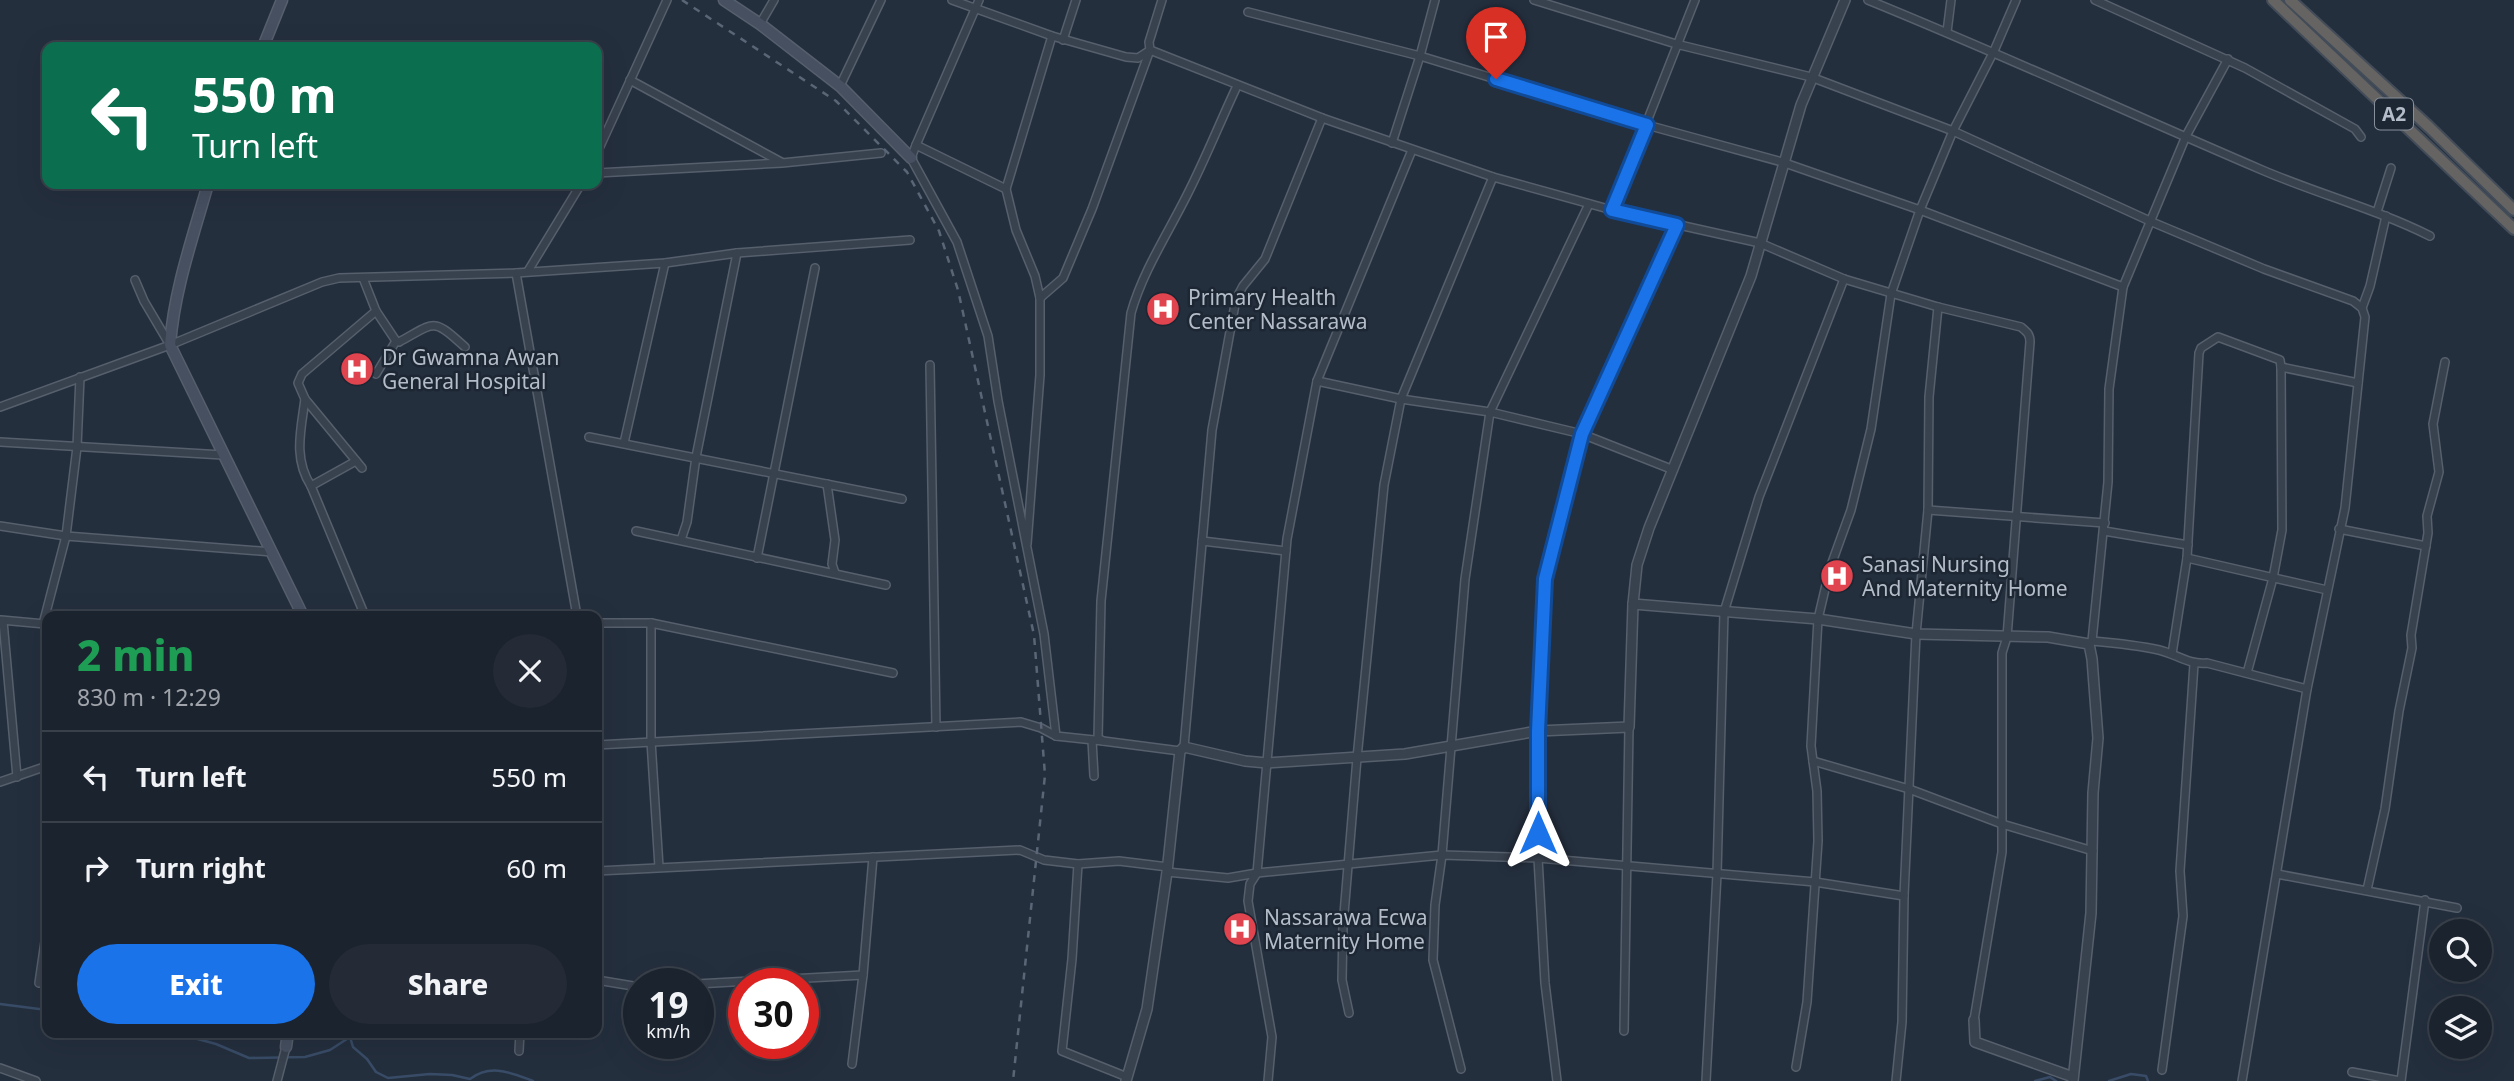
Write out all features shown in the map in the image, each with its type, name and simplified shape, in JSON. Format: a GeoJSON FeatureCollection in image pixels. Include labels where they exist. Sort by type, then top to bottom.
{"type":"FeatureCollection","features":[{"type":"Feature","properties":{"kind":"highway","name":"A2"},"geometry":{"type":"LineString","coordinates":[[2273,0],[2514,229]]}},
{"type":"Feature","properties":{"kind":"highway","name":"A2"},"geometry":{"type":"LineString","coordinates":[[2290,0],[2514,210]]}},
{"type":"Feature","properties":{"kind":"main road"},"geometry":{"type":"LineString","coordinates":[[265,42],[282,0]]}},
{"type":"Feature","properties":{"kind":"main road"},"geometry":{"type":"LineString","coordinates":[[724,0],[761,24],[840,86],[911,158]]}},
{"type":"Feature","properties":{"kind":"main road"},"geometry":{"type":"LineString","coordinates":[[207,189],[179,287],[170,345],[301,611]]}},
{"type":"Feature","properties":{"kind":"main road"},"geometry":{"type":"LineString","coordinates":[[286,1046],[287,1038]]}},
{"type":"Feature","properties":{"kind":"street"},"geometry":{"type":"LineString","coordinates":[[602,142],[667,0]]}},
{"type":"Feature","properties":{"kind":"street"},"geometry":{"type":"LineString","coordinates":[[761,24],[774,0]]}},
{"type":"Feature","properties":{"kind":"street"},"geometry":{"type":"LineString","coordinates":[[840,86],[881,0]]}},
{"type":"Feature","properties":{"kind":"street"},"geometry":{"type":"LineString","coordinates":[[952,0],[1063,40],[1126,57],[1138,58],[1150,51]]}},
{"type":"Feature","properties":{"kind":"street"},"geometry":{"type":"LineString","coordinates":[[979,0],[911,158],[957,242],[988,335],[998,401],[1044,634],[1056,736]]}},
{"type":"Feature","properties":{"kind":"street"},"geometry":{"type":"LineString","coordinates":[[1063,40],[1076,0]]}},
{"type":"Feature","properties":{"kind":"street"},"geometry":{"type":"LineString","coordinates":[[1040,298],[1063,278],[1092,209],[1150,51],[1149,42],[1162,0]]}},
{"type":"Feature","properties":{"kind":"street"},"geometry":{"type":"LineString","coordinates":[[1392,143],[1435,0]]}},
{"type":"Feature","properties":{"kind":"street"},"geometry":{"type":"LineString","coordinates":[[1534,0],[1676,44],[1811,77],[1953,131],[2152,222],[2264,269],[2353,300],[2362,308],[2365,317],[2345,508],[2307,689],[2242,1081]]}},
{"type":"Feature","properties":{"kind":"street"},"geometry":{"type":"LineString","coordinates":[[1612,210],[1695,0]]}},
{"type":"Feature","properties":{"kind":"street"},"geometry":{"type":"LineString","coordinates":[[1624,1031],[1629,727],[1637,565],[1671,469],[1704,395],[1751,275],[1782,162],[1811,77],[1845,0]]}},
{"type":"Feature","properties":{"kind":"street"},"geometry":{"type":"LineString","coordinates":[[1868,0],[1994,51],[2265,171],[2377,212],[2430,236]]}},
{"type":"Feature","properties":{"kind":"street"},"geometry":{"type":"LineString","coordinates":[[1947,32],[1951,0]]}},
{"type":"Feature","properties":{"kind":"street"},"geometry":{"type":"LineString","coordinates":[[1796,1067],[1807,1002],[1818,841],[1817,791],[1811,746],[1818,619],[1830,568],[1851,510],[1871,429],[1891,294],[1920,210],[1953,131],[1994,51],[2016,0]]}},
{"type":"Feature","properties":{"kind":"street"},"geometry":{"type":"LineString","coordinates":[[2095,0],[2228,59],[2355,129],[2361,137]]}},
{"type":"Feature","properties":{"kind":"street"},"geometry":{"type":"LineString","coordinates":[[1248,12],[1420,56],[1647,125],[1782,162],[1920,210],[2123,287]]}},
{"type":"Feature","properties":{"kind":"street"},"geometry":{"type":"LineString","coordinates":[[1027,544],[1040,375],[1040,298],[1035,276],[1016,230],[1006,189],[1052,36]]}},
{"type":"Feature","properties":{"kind":"street"},"geometry":{"type":"LineString","coordinates":[[1150,51],[1322,118],[1493,177],[1612,210],[1760,243],[1844,279],[1938,307],[2021,327],[2030,335],[2007,637],[2002,653],[2003,852],[1974,1020],[1975,1041],[2073,1079],[2091,913],[2093,793],[2098,738],[2090,643],[2108,482],[2109,389],[2123,287],[2186,136],[2228,59]]}},
{"type":"Feature","properties":{"kind":"street"},"geometry":{"type":"LineString","coordinates":[[630,80],[782,163]]}},
{"type":"Feature","properties":{"kind":"street"},"geometry":{"type":"LineString","coordinates":[[1103,741],[1098,738],[1097,732],[1101,601],[1131,313],[1151,263],[1187,195],[1237,86]]}},
{"type":"Feature","properties":{"kind":"street"},"geometry":{"type":"LineString","coordinates":[[1078,864],[1072,959],[1062,1051],[1126,1079],[1147,1009],[1168,869],[1212,430],[1236,299],[1265,259],[1322,118]]}},
{"type":"Feature","properties":{"kind":"street"},"geometry":{"type":"LineString","coordinates":[[916,145],[1006,189]]}},
{"type":"Feature","properties":{"kind":"street"},"geometry":{"type":"LineString","coordinates":[[1268,1081],[1272,1037],[1248,901],[1250,884],[1257,873],[1286,551],[1317,381],[1412,150]]}},
{"type":"Feature","properties":{"kind":"street"},"geometry":{"type":"LineString","coordinates":[[602,173],[782,163],[881,153]]}},
{"type":"Feature","properties":{"kind":"street"},"geometry":{"type":"LineString","coordinates":[[2377,212],[2391,168]]}},
{"type":"Feature","properties":{"kind":"street"},"geometry":{"type":"LineString","coordinates":[[1349,1013],[1342,980],[1348,864],[1384,485],[1401,399],[1493,177]]}},
{"type":"Feature","properties":{"kind":"street"},"geometry":{"type":"LineString","coordinates":[[528,271],[578,189]]}},
{"type":"Feature","properties":{"kind":"street"},"geometry":{"type":"LineString","coordinates":[[1461,1069],[1433,960],[1435,905],[1443,855],[1465,579],[1489,412],[1589,204]]}},
{"type":"Feature","properties":{"kind":"street"},"geometry":{"type":"LineString","coordinates":[[2362,308],[2370,286],[2386,216]]}},
{"type":"Feature","properties":{"kind":"street"},"geometry":{"type":"LineString","coordinates":[[1557,1081],[1545,983],[1538,859],[1538,731],[1545,579],[1582,434],[1677,225]]}},
{"type":"Feature","properties":{"kind":"street"},"geometry":{"type":"LineString","coordinates":[[0,407],[170,345],[322,282],[339,278],[516,273],[665,263],[737,253],[910,240]]}},
{"type":"Feature","properties":{"kind":"street"},"geometry":{"type":"LineString","coordinates":[[681,540],[687,522],[696,457],[737,253]]}},
{"type":"Feature","properties":{"kind":"street"},"geometry":{"type":"LineString","coordinates":[[624,443],[665,263]]}},
{"type":"Feature","properties":{"kind":"street"},"geometry":{"type":"LineString","coordinates":[[757,558],[815,268]]}},
{"type":"Feature","properties":{"kind":"street"},"geometry":{"type":"LineString","coordinates":[[516,273],[576,611]]}},
{"type":"Feature","properties":{"kind":"street"},"geometry":{"type":"LineString","coordinates":[[363,278],[376,312],[396,341]]}},
{"type":"Feature","properties":{"kind":"street"},"geometry":{"type":"LineString","coordinates":[[135,279],[170,345]]}},
{"type":"Feature","properties":{"kind":"street"},"geometry":{"type":"LineString","coordinates":[[1706,1081],[1717,874],[1724,612],[1759,497],[1844,279]]}},
{"type":"Feature","properties":{"kind":"street"},"geometry":{"type":"LineString","coordinates":[[1896,1081],[1902,1022],[1904,896],[1916,634],[1928,510],[1929,397],[1938,307]]}},
{"type":"Feature","properties":{"kind":"street"},"geometry":{"type":"LineString","coordinates":[[362,468],[305,400],[298,383],[302,374],[376,312]]}},
{"type":"Feature","properties":{"kind":"street"},"geometry":{"type":"LineString","coordinates":[[396,341],[400,342],[421,327],[429,325],[447,331],[466,347]]}},
{"type":"Feature","properties":{"kind":"street"},"geometry":{"type":"LineString","coordinates":[[2172,653],[2187,558],[2201,348],[2218,337],[2280,360],[2281,367],[2282,530],[2273,578],[2247,673]]}},
{"type":"Feature","properties":{"kind":"street"},"geometry":{"type":"LineString","coordinates":[[376,374],[396,341]]}},
{"type":"Feature","properties":{"kind":"street"},"geometry":{"type":"LineString","coordinates":[[2367,890],[2385,809],[2399,711],[2412,648],[2411,635],[2426,546],[2427,516],[2439,472],[2433,424],[2445,362]]}},
{"type":"Feature","properties":{"kind":"street"},"geometry":{"type":"LineString","coordinates":[[930,365],[936,727]]}},
{"type":"Feature","properties":{"kind":"street"},"geometry":{"type":"LineString","coordinates":[[2281,367],[2358,383]]}},
{"type":"Feature","properties":{"kind":"street"},"geometry":{"type":"LineString","coordinates":[[48,611],[66,536],[77,447],[80,377]]}},
{"type":"Feature","properties":{"kind":"street"},"geometry":{"type":"LineString","coordinates":[[1317,381],[1401,399],[1489,412],[1582,434],[1671,469]]}},
{"type":"Feature","properties":{"kind":"street"},"geometry":{"type":"LineString","coordinates":[[305,400],[298,441],[303,473],[311,486],[363,611]]}},
{"type":"Feature","properties":{"kind":"street"},"geometry":{"type":"LineString","coordinates":[[589,437],[902,499]]}},
{"type":"Feature","properties":{"kind":"street"},"geometry":{"type":"LineString","coordinates":[[0,442],[223,455]]}},
{"type":"Feature","properties":{"kind":"street"},"geometry":{"type":"LineString","coordinates":[[311,486],[356,461]]}},
{"type":"Feature","properties":{"kind":"street"},"geometry":{"type":"LineString","coordinates":[[827,484],[835,540],[832,564],[835,573]]}},
{"type":"Feature","properties":{"kind":"street"},"geometry":{"type":"LineString","coordinates":[[1928,510],[2104,527],[2188,545]]}},
{"type":"Feature","properties":{"kind":"street"},"geometry":{"type":"LineString","coordinates":[[0,526],[66,536],[272,552]]}},
{"type":"Feature","properties":{"kind":"street"},"geometry":{"type":"LineString","coordinates":[[2339,529],[2426,546]]}},
{"type":"Feature","properties":{"kind":"street"},"geometry":{"type":"LineString","coordinates":[[636,531],[886,584]]}},
{"type":"Feature","properties":{"kind":"street"},"geometry":{"type":"LineString","coordinates":[[1202,541],[1286,551]]}},
{"type":"Feature","properties":{"kind":"street"},"geometry":{"type":"LineString","coordinates":[[2187,558],[2327,590]]}},
{"type":"Feature","properties":{"kind":"street"},"geometry":{"type":"LineString","coordinates":[[1633,604],[1818,619],[1916,634],[2048,637],[2090,643],[2120,643],[2172,653],[2194,664],[2207,663],[2307,689]]}},
{"type":"Feature","properties":{"kind":"street"},"geometry":{"type":"LineString","coordinates":[[17,777],[1,620],[42,624]]}},
{"type":"Feature","properties":{"kind":"street"},"geometry":{"type":"LineString","coordinates":[[602,624],[651,623],[893,673]]}},
{"type":"Feature","properties":{"kind":"street"},"geometry":{"type":"LineString","coordinates":[[651,623],[651,741],[659,867]]}},
{"type":"Feature","properties":{"kind":"street"},"geometry":{"type":"LineString","coordinates":[[1034,635],[1044,634]]}},
{"type":"Feature","properties":{"kind":"street"},"geometry":{"type":"LineString","coordinates":[[2162,1070],[2183,916],[2180,871],[2194,664]]}},
{"type":"Feature","properties":{"kind":"street"},"geometry":{"type":"LineString","coordinates":[[602,745],[1021,722],[1056,736],[1182,749],[1245,761],[1267,762],[1405,754],[1538,731],[1629,727]]}},
{"type":"Feature","properties":{"kind":"street"},"geometry":{"type":"LineString","coordinates":[[1092,740],[1094,776]]}},
{"type":"Feature","properties":{"kind":"street"},"geometry":{"type":"LineString","coordinates":[[1813,761],[1909,789],[2002,824],[2093,851]]}},
{"type":"Feature","properties":{"kind":"street"},"geometry":{"type":"LineString","coordinates":[[0,782],[42,768]]}},
{"type":"Feature","properties":{"kind":"street"},"geometry":{"type":"LineString","coordinates":[[602,871],[1020,850],[1045,860],[1078,864],[1119,861],[1228,878],[1443,855],[1538,859],[1815,882],[1904,896]]}},
{"type":"Feature","properties":{"kind":"street"},"geometry":{"type":"LineString","coordinates":[[852,1065],[873,857]]}},
{"type":"Feature","properties":{"kind":"street"},"geometry":{"type":"LineString","coordinates":[[2277,874],[2457,908]]}},
{"type":"Feature","properties":{"kind":"street"},"geometry":{"type":"LineString","coordinates":[[2352,1072],[2401,1081],[2425,900]]}},
{"type":"Feature","properties":{"kind":"street"},"geometry":{"type":"LineString","coordinates":[[39,983],[42,963]]}},
{"type":"Feature","properties":{"kind":"street"},"geometry":{"type":"LineString","coordinates":[[714,983],[863,975]]}},
{"type":"Feature","properties":{"kind":"street"},"geometry":{"type":"LineString","coordinates":[[602,981],[623,984]]}},
{"type":"Feature","properties":{"kind":"street"},"geometry":{"type":"LineString","coordinates":[[519,1051],[520,1038]]}},
{"type":"Feature","properties":{"kind":"street"},"geometry":{"type":"LineString","coordinates":[[277,1081],[286,1046]]}},
{"type":"Feature","properties":{"kind":"street"},"geometry":{"type":"LineString","coordinates":[[0,1068],[36,1081]]}},
{"type":"Feature","properties":{"kind":"waterway"},"geometry":{"type":"LineString","coordinates":[[0,1004],[42,1009]]}},
{"type":"Feature","properties":{"kind":"waterway"},"geometry":{"type":"LineString","coordinates":[[194,1038],[249,1058],[305,1057],[330,1050],[348,1038]]}},
{"type":"Feature","properties":{"kind":"waterway"},"geometry":{"type":"LineString","coordinates":[[350,1038],[353,1047],[367,1059],[376,1072],[388,1078],[430,1074],[470,1079],[493,1070],[533,1081]]}},
{"type":"Feature","properties":{"kind":"waterway"},"geometry":{"type":"LineString","coordinates":[[2109,1081],[2131,1074],[2146,1076],[2148,1081]]}},
{"type":"Feature","properties":{"kind":"waterway"},"geometry":{"type":"LineString","coordinates":[[2035,1081],[2050,1077],[2056,1081]]}},
{"type":"Feature","properties":{"kind":"railway"},"geometry":{"type":"LineString","coordinates":[[682,0],[836,101],[907,172],[939,231],[958,290],[1034,635],[1045,775],[1013,1081]]}},
{"type":"Feature","properties":{"kind":"place","name":"Primary Health Center Nassarawa"},"geometry":{"type":"Point","coordinates":[1163,309]}},
{"type":"Feature","properties":{"kind":"place","name":"Dr Gwamna Awan General Hospital"},"geometry":{"type":"Point","coordinates":[357,369]}},
{"type":"Feature","properties":{"kind":"place","name":"Sanasi Nursing And Maternity Home"},"geometry":{"type":"Point","coordinates":[1837,576]}},
{"type":"Feature","properties":{"kind":"place","name":"Nassarawa Ecwa Maternity Home"},"geometry":{"type":"Point","coordinates":[1240,929]}},
{"type":"Feature","properties":{"kind":"route"},"geometry":{"type":"LineString","coordinates":[[1496,79],[1647,125],[1612,210],[1677,225],[1582,434],[1545,579],[1538,731],[1538,833]]}}]}
